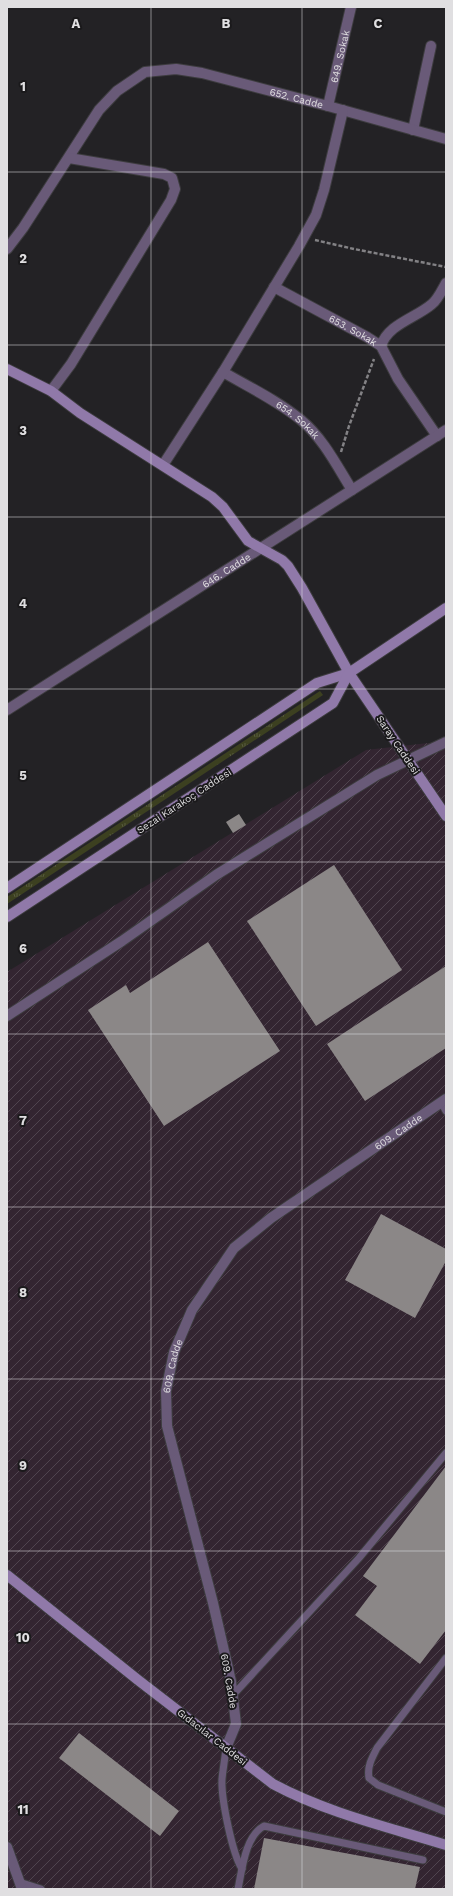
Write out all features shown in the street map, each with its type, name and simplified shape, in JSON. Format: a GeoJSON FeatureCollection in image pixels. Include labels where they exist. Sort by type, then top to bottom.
{"type":"FeatureCollection","features":[{"type":"Feature","properties":{"kind":"street","name":"649. Sokak"},"geometry":{"type":"LineString","coordinates":[[328,106],[351,7]]}},
{"type":"Feature","properties":{"kind":"street"},"geometry":{"type":"LineString","coordinates":[[413,130],[431,46]]}},
{"type":"Feature","properties":{"kind":"street","name":"652. Cadde"},"geometry":{"type":"LineString","coordinates":[[69,158],[99,110],[117,91],[145,72],[176,69],[202,74],[328,106],[446,139]]}},
{"type":"Feature","properties":{"kind":"street"},"geometry":{"type":"LineString","coordinates":[[163,465],[223,372],[304,238],[316,215],[324,190],[343,110]]}},
{"type":"Feature","properties":{"kind":"street"},"geometry":{"type":"LineString","coordinates":[[7,249],[23,228],[69,158],[164,174],[172,178],[175,190],[171,200],[71,364],[51,391]]}},
{"type":"Feature","properties":{"kind":"street"},"geometry":{"type":"LineString","coordinates":[[381,346],[383,339],[396,327],[432,304],[446,283]]}},
{"type":"Feature","properties":{"kind":"street","name":"653. Sokak"},"geometry":{"type":"LineString","coordinates":[[274,287],[381,346],[398,379],[437,436]]}},
{"type":"Feature","properties":{"kind":"street","name":"Saray Caddesi"},"geometry":{"type":"LineString","coordinates":[[7,369],[51,391],[80,413],[212,497],[223,507],[248,541],[282,560],[288,566],[302,588],[349,673],[446,816]]}},
{"type":"Feature","properties":{"kind":"street","name":"654. Sokak"},"geometry":{"type":"LineString","coordinates":[[223,372],[290,412],[302,421],[324,446],[352,490]]}},
{"type":"Feature","properties":{"kind":"street","name":"646. Cadde"},"geometry":{"type":"LineString","coordinates":[[7,710],[446,430]]}},
{"type":"Feature","properties":{"kind":"street","name":"Sezai Karakoç Caddesi"},"geometry":{"type":"LineString","coordinates":[[7,888],[317,683],[349,673],[446,608]]}},
{"type":"Feature","properties":{"kind":"street","name":"Sezai Karakoç Caddesi"},"geometry":{"type":"LineString","coordinates":[[7,917],[333,703],[349,673]]}},
{"type":"Feature","properties":{"kind":"street"},"geometry":{"type":"LineString","coordinates":[[7,1016],[122,941],[216,875],[377,775],[446,742]]}},
{"type":"Feature","properties":{"kind":"street","name":"609. Cadde"},"geometry":{"type":"LineString","coordinates":[[226,1748],[236,1724],[233,1696],[214,1603],[168,1426],[166,1391],[174,1352],[192,1310],[234,1248],[271,1218],[444,1104]]}},
{"type":"Feature","properties":{"kind":"street","name":"Gıdacılar Caddesi"},"geometry":{"type":"LineString","coordinates":[[7,1575],[138,1680],[273,1784],[298,1798],[446,1845]]}},
{"type":"Feature","properties":{"kind":"street"},"geometry":{"type":"LineString","coordinates":[[7,1847],[20,1886]]}},
{"type":"Feature","properties":{"kind":"lane"},"geometry":{"type":"LineString","coordinates":[[233,1696],[359,1558],[446,1453]]}},
{"type":"Feature","properties":{"kind":"lane"},"geometry":{"type":"LineString","coordinates":[[446,1658],[377,1748],[368,1770],[369,1778],[378,1785],[446,1812]]}},
{"type":"Feature","properties":{"kind":"lane"},"geometry":{"type":"LineString","coordinates":[[226,1748],[222,1792],[235,1855],[242,1870]]}},
{"type":"Feature","properties":{"kind":"lane"},"geometry":{"type":"LineString","coordinates":[[238,1889],[250,1841],[260,1828],[264,1826],[423,1860]]}},
{"type":"Feature","properties":{"kind":"lane"},"geometry":{"type":"LineString","coordinates":[[20,1886],[41,1889]]}},
{"type":"Feature","properties":{"kind":"path"},"geometry":{"type":"LineString","coordinates":[[304,238],[446,266]]}},
{"type":"Feature","properties":{"kind":"path"},"geometry":{"type":"LineString","coordinates":[[337,466],[349,426],[372,363],[381,346]]}},
{"type":"Feature","properties":{"kind":"shaded area"},"geometry":{"type":"Polygon","coordinates":[[[446,741],[446,1889],[7,1889],[7,972],[366,750],[446,741]]]}},
{"type":"Feature","properties":{"kind":"green space"},"geometry":{"type":"Polygon","coordinates":[[[320,691],[323,695],[7,904],[7,897],[320,691]]]}},
{"type":"Feature","properties":{"kind":"building"},"geometry":{"type":"Polygon","coordinates":[[[239,814],[246,825],[233,833],[226,822],[239,814]]]}},
{"type":"Feature","properties":{"kind":"building"},"geometry":{"type":"Polygon","coordinates":[[[334,865],[402,970],[316,1026],[247,921],[334,865]]]}},
{"type":"Feature","properties":{"kind":"building"},"geometry":{"type":"Polygon","coordinates":[[[208,942],[280,1051],[164,1126],[88,1010],[126,985],[130,993],[208,942]]]}},
{"type":"Feature","properties":{"kind":"building"},"geometry":{"type":"Polygon","coordinates":[[[446,966],[446,1048],[365,1101],[327,1044],[446,966]]]}},
{"type":"Feature","properties":{"kind":"building"},"geometry":{"type":"Polygon","coordinates":[[[381,1214],[446,1249],[446,1261],[415,1318],[345,1280],[381,1214]]]}},
{"type":"Feature","properties":{"kind":"building"},"geometry":{"type":"Polygon","coordinates":[[[446,1466],[446,1630],[420,1664],[355,1615],[377,1586],[363,1576],[446,1466]]]}},
{"type":"Feature","properties":{"kind":"building"},"geometry":{"type":"Polygon","coordinates":[[[79,1733],[179,1811],[160,1836],[59,1758],[79,1733]]]}},
{"type":"Feature","properties":{"kind":"building"},"geometry":{"type":"Polygon","coordinates":[[[264,1838],[420,1867],[415,1889],[254,1889],[264,1838]]]}}]}
